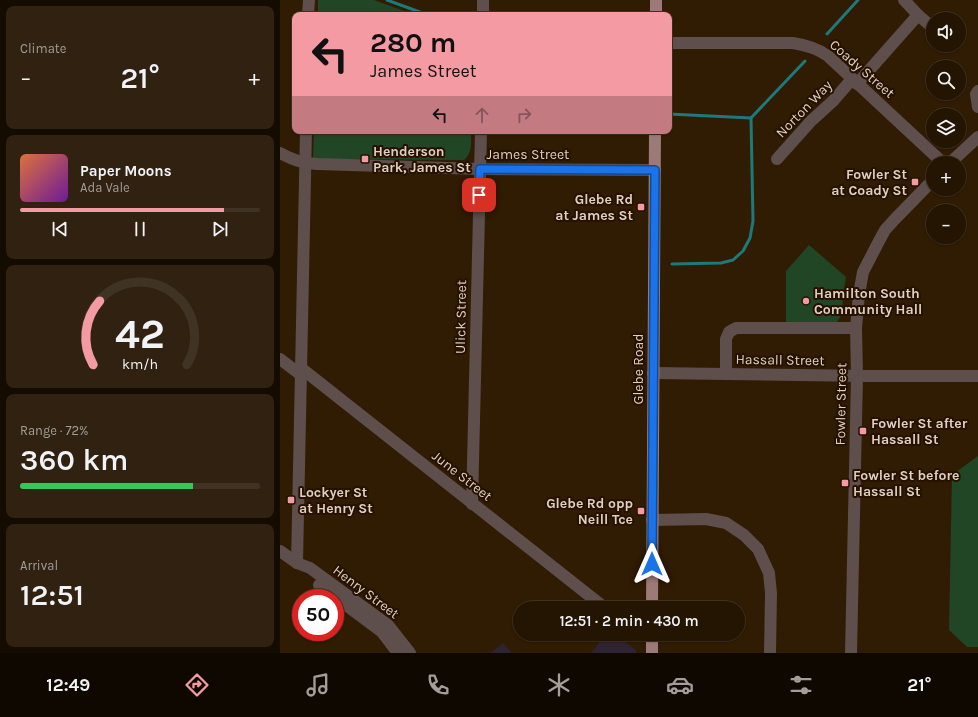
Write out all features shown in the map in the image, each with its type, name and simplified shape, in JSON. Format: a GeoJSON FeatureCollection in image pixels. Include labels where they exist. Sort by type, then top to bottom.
{"type":"FeatureCollection","features":[{"type":"Feature","properties":{"kind":"main road"},"geometry":{"type":"LineString","coordinates":[[656,0],[656,12]]}},
{"type":"Feature","properties":{"kind":"main road","name":"Glebe Road"},"geometry":{"type":"LineString","coordinates":[[652,601],[655,134]]}},
{"type":"Feature","properties":{"kind":"main road"},"geometry":{"type":"LineString","coordinates":[[652,641],[652,653]]}},
{"type":"Feature","properties":{"kind":"street"},"geometry":{"type":"LineString","coordinates":[[308,12],[309,0]]}},
{"type":"Feature","properties":{"kind":"street"},"geometry":{"type":"LineString","coordinates":[[483,0],[483,12]]}},
{"type":"Feature","properties":{"kind":"street"},"geometry":{"type":"LineString","coordinates":[[904,0],[926,22]]}},
{"type":"Feature","properties":{"kind":"street","name":"Norton Way"},"geometry":{"type":"LineString","coordinates":[[777,159],[811,121],[855,81],[918,15]]}},
{"type":"Feature","properties":{"kind":"street","name":"Coady Street"},"geometry":{"type":"LineString","coordinates":[[672,43],[793,42],[804,44],[828,56],[935,156]]}},
{"type":"Feature","properties":{"kind":"street"},"geometry":{"type":"LineString","coordinates":[[978,91],[976,94],[976,100],[978,107]]}},
{"type":"Feature","properties":{"kind":"street"},"geometry":{"type":"LineString","coordinates":[[297,563],[306,134]]}},
{"type":"Feature","properties":{"kind":"street","name":"Ulick Street"},"geometry":{"type":"LineString","coordinates":[[472,504],[480,134]]}},
{"type":"Feature","properties":{"kind":"street"},"geometry":{"type":"LineString","coordinates":[[958,156],[978,137]]}},
{"type":"Feature","properties":{"kind":"street","name":"James Street"},"geometry":{"type":"LineString","coordinates":[[280,153],[291,159],[305,163],[317,164],[480,169],[655,170]]}},
{"type":"Feature","properties":{"kind":"street","name":"Fowler Street"},"geometry":{"type":"LineString","coordinates":[[851,653],[857,376],[856,328],[859,294],[864,272],[871,255],[886,230],[926,187]]}},
{"type":"Feature","properties":{"kind":"street"},"geometry":{"type":"LineString","coordinates":[[726,374],[726,340],[729,332],[736,328],[856,328]]}},
{"type":"Feature","properties":{"kind":"street","name":"June Street"},"geometry":{"type":"LineString","coordinates":[[280,359],[301,372],[596,601]]}},
{"type":"Feature","properties":{"kind":"street","name":"Hassall Street"},"geometry":{"type":"LineString","coordinates":[[653,373],[978,376]]}},
{"type":"Feature","properties":{"kind":"street"},"geometry":{"type":"LineString","coordinates":[[652,520],[706,519],[726,523],[744,535],[758,549],[769,573],[771,592],[770,653]]}},
{"type":"Feature","properties":{"kind":"street","name":"Henry Street"},"geometry":{"type":"LineString","coordinates":[[280,550],[297,563],[306,575],[382,632],[398,653]]}},
{"type":"Feature","properties":{"kind":"street","name":"Henry Street"},"geometry":{"type":"LineString","coordinates":[[297,563],[310,568],[388,625],[410,653]]}},
{"type":"Feature","properties":{"kind":"shaded area"},"geometry":{"type":"Polygon","coordinates":[[[600,641],[624,641],[636,650],[636,653],[591,653],[600,641]]]}},
{"type":"Feature","properties":{"kind":"shaded area"},"geometry":{"type":"Polygon","coordinates":[[[503,643],[512,653],[490,653],[503,643]]]}},
{"type":"Feature","properties":{"kind":"green space"},"geometry":{"type":"Polygon","coordinates":[[[318,0],[374,0],[407,12],[318,12],[318,0]]]}},
{"type":"Feature","properties":{"kind":"green space"},"geometry":{"type":"Polygon","coordinates":[[[314,134],[471,134],[471,147],[469,154],[464,160],[313,159],[314,134]]]}},
{"type":"Feature","properties":{"kind":"green space"},"geometry":{"type":"Polygon","coordinates":[[[809,245],[846,277],[842,314],[837,322],[786,322],[786,271],[809,245]]]}},
{"type":"Feature","properties":{"kind":"green space"},"geometry":{"type":"Polygon","coordinates":[[[978,456],[978,647],[967,647],[949,630],[952,475],[978,456]]]}},
{"type":"Feature","properties":{"kind":"waterway"},"geometry":{"type":"LineString","coordinates":[[387,0],[420,12]]}},
{"type":"Feature","properties":{"kind":"waterway"},"geometry":{"type":"LineString","coordinates":[[827,34],[858,0]]}},
{"type":"Feature","properties":{"kind":"waterway"},"geometry":{"type":"LineString","coordinates":[[672,264],[721,263],[733,260],[743,251],[750,238],[753,221],[751,118],[805,61]]}},
{"type":"Feature","properties":{"kind":"waterway"},"geometry":{"type":"LineString","coordinates":[[672,114],[751,118]]}},
{"type":"Feature","properties":{"kind":"place","name":"Henderson Park, James St"},"geometry":{"type":"Point","coordinates":[365,159]}},
{"type":"Feature","properties":{"kind":"place","name":"Fowler St at Coady St"},"geometry":{"type":"Point","coordinates":[915,182]}},
{"type":"Feature","properties":{"kind":"place","name":"Glebe Rd at James St"},"geometry":{"type":"Point","coordinates":[641,207]}},
{"type":"Feature","properties":{"kind":"place","name":"Hamilton South Community Hall"},"geometry":{"type":"Point","coordinates":[806,301]}},
{"type":"Feature","properties":{"kind":"place","name":"Fowler St after Hassall St"},"geometry":{"type":"Point","coordinates":[863,431]}},
{"type":"Feature","properties":{"kind":"place","name":"Fowler St before Hassall St"},"geometry":{"type":"Point","coordinates":[845,483]}},
{"type":"Feature","properties":{"kind":"place","name":"Lockyer St at Henry St"},"geometry":{"type":"Point","coordinates":[291,500]}},
{"type":"Feature","properties":{"kind":"place","name":"Glebe Rd opp Neill Tce"},"geometry":{"type":"Point","coordinates":[641,511]}},
{"type":"Feature","properties":{"kind":"route"},"geometry":{"type":"LineString","coordinates":[[479,195],[480,169],[655,170],[652,564]]}}]}
